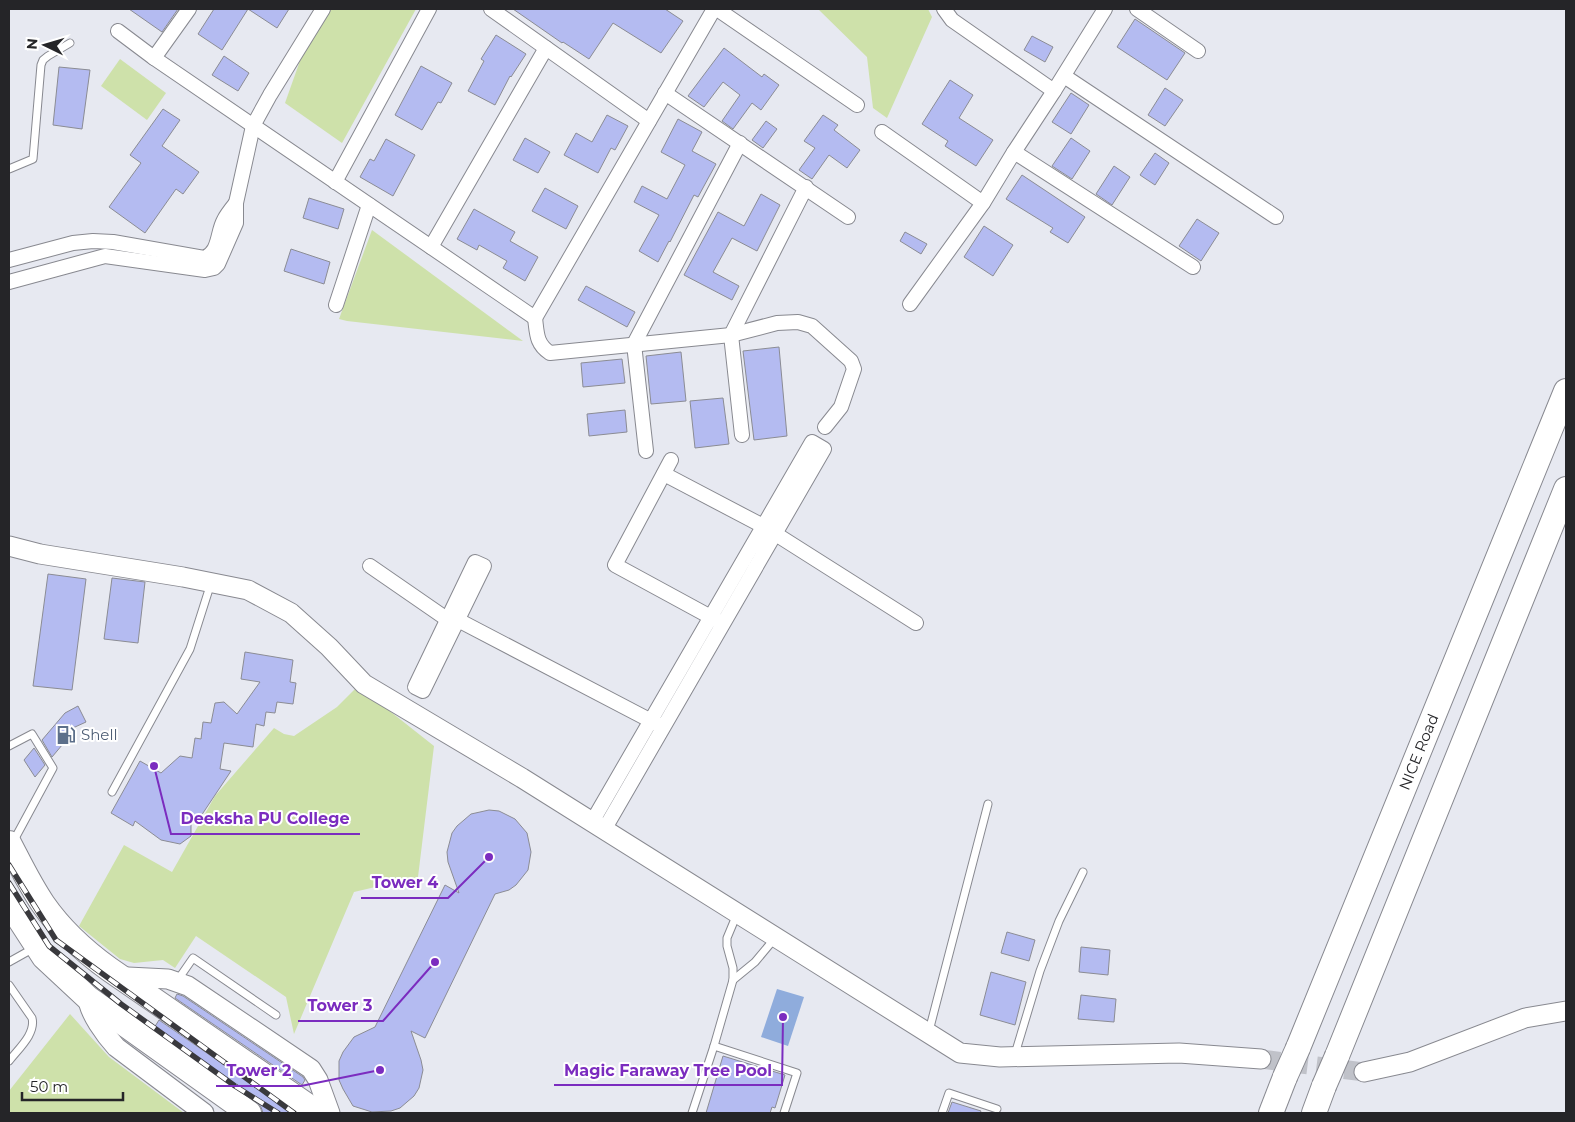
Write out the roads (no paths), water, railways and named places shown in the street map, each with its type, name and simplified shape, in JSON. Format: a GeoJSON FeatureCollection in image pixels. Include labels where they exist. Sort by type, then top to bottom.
{"type":"FeatureCollection","features":[{"type":"Feature","properties":{"kind":"highway","name":"NICE Road"},"geometry":{"type":"LineString","coordinates":[[1271,1113],[1566,391]]}},
{"type":"Feature","properties":{"kind":"highway"},"geometry":{"type":"LineString","coordinates":[[1318,1104],[1566,489]]}},
{"type":"Feature","properties":{"kind":"highway"},"geometry":{"type":"LineString","coordinates":[[10,845],[42,903],[79,945],[98,961],[318,1113]]}},
{"type":"Feature","properties":{"kind":"highway"},"geometry":{"type":"LineString","coordinates":[[10,907],[44,956],[88,998],[249,1113]]}},
{"type":"Feature","properties":{"kind":"highway"},"geometry":{"type":"LineString","coordinates":[[1265,1113],[1283,1084]]}},
{"type":"Feature","properties":{"kind":"street"},"geometry":{"type":"LineString","coordinates":[[154,58],[189,9]]}},
{"type":"Feature","properties":{"kind":"street"},"geometry":{"type":"LineString","coordinates":[[9,282],[106,256],[210,270],[218,264],[236,223],[236,203],[253,126],[323,9]]}},
{"type":"Feature","properties":{"kind":"street"},"geometry":{"type":"LineString","coordinates":[[335,182],[429,9]]}},
{"type":"Feature","properties":{"kind":"street"},"geometry":{"type":"LineString","coordinates":[[491,9],[649,120]]}},
{"type":"Feature","properties":{"kind":"street"},"geometry":{"type":"LineString","coordinates":[[825,427],[840,407],[854,369],[851,361],[812,326],[798,322],[777,324],[731,335],[550,353],[542,348],[537,337],[534,318],[715,9],[857,105]]}},
{"type":"Feature","properties":{"kind":"street"},"geometry":{"type":"LineString","coordinates":[[944,9],[952,20],[1054,91]]}},
{"type":"Feature","properties":{"kind":"street"},"geometry":{"type":"LineString","coordinates":[[910,304],[983,203],[1106,9]]}},
{"type":"Feature","properties":{"kind":"street"},"geometry":{"type":"LineString","coordinates":[[1137,9],[1198,51]]}},
{"type":"Feature","properties":{"kind":"street"},"geometry":{"type":"LineString","coordinates":[[118,31],[154,58],[534,318]]}},
{"type":"Feature","properties":{"kind":"street"},"geometry":{"type":"LineString","coordinates":[[431,247],[546,48]]}},
{"type":"Feature","properties":{"kind":"street"},"geometry":{"type":"LineString","coordinates":[[1064,76],[1276,218]]}},
{"type":"Feature","properties":{"kind":"street"},"geometry":{"type":"LineString","coordinates":[[665,92],[848,217]]}},
{"type":"Feature","properties":{"kind":"street"},"geometry":{"type":"LineString","coordinates":[[882,132],[983,203]]}},
{"type":"Feature","properties":{"kind":"street"},"geometry":{"type":"LineString","coordinates":[[646,450],[634,344],[740,143]]}},
{"type":"Feature","properties":{"kind":"street"},"geometry":{"type":"LineString","coordinates":[[1014,152],[1193,267]]}},
{"type":"Feature","properties":{"kind":"street"},"geometry":{"type":"LineString","coordinates":[[742,434],[731,335],[806,187]]}},
{"type":"Feature","properties":{"kind":"street"},"geometry":{"type":"LineString","coordinates":[[9,260],[73,243],[93,241],[113,242],[204,258],[209,256],[215,248],[223,221],[236,203]]}},
{"type":"Feature","properties":{"kind":"street"},"geometry":{"type":"LineString","coordinates":[[336,305],[369,205]]}},
{"type":"Feature","properties":{"kind":"street"},"geometry":{"type":"LineString","coordinates":[[598,826],[769,530],[812,442],[824,449],[769,530]]}},
{"type":"Feature","properties":{"kind":"street"},"geometry":{"type":"LineString","coordinates":[[671,460],[615,565],[717,621]]}},
{"type":"Feature","properties":{"kind":"street"},"geometry":{"type":"LineString","coordinates":[[664,474],[769,530],[916,623]]}},
{"type":"Feature","properties":{"kind":"street"},"geometry":{"type":"LineString","coordinates":[[9,546],[40,554],[248,590],[291,613],[329,647],[364,684],[522,778],[960,1053],[1000,1057],[1179,1053],[1261,1060]]}},
{"type":"Feature","properties":{"kind":"street"},"geometry":{"type":"LineString","coordinates":[[370,566],[454,621],[657,724]]}},
{"type":"Feature","properties":{"kind":"street"},"geometry":{"type":"LineString","coordinates":[[126,979],[128,977],[168,979],[188,986],[311,1069],[318,1080],[330,1113]]}},
{"type":"Feature","properties":{"kind":"street"},"geometry":{"type":"LineString","coordinates":[[88,998],[88,1004],[106,1037],[116,1047],[204,1113]]}},
{"type":"Feature","properties":{"kind":"street"},"geometry":{"type":"LineString","coordinates":[[1364,1072],[1410,1062],[1525,1018],[1566,1011]]}},
{"type":"Feature","properties":{"kind":"lane"},"geometry":{"type":"LineString","coordinates":[[9,169],[33,158],[43,60],[70,43]]}},
{"type":"Feature","properties":{"kind":"lane"},"geometry":{"type":"LineString","coordinates":[[112,792],[190,649],[212,583]]}},
{"type":"Feature","properties":{"kind":"lane"},"geometry":{"type":"LineString","coordinates":[[9,746],[32,734],[53,768],[10,845]]}},
{"type":"Feature","properties":{"kind":"lane"},"geometry":{"type":"LineString","coordinates":[[928,1034],[988,804]]}},
{"type":"Feature","properties":{"kind":"lane"},"geometry":{"type":"LineString","coordinates":[[1014,1057],[1040,971],[1059,921],[1083,872]]}},
{"type":"Feature","properties":{"kind":"lane"},"geometry":{"type":"LineString","coordinates":[[692,1113],[733,980],[733,968],[727,946],[727,938],[737,913]]}},
{"type":"Feature","properties":{"kind":"lane"},"geometry":{"type":"LineString","coordinates":[[733,980],[755,962],[776,938]]}},
{"type":"Feature","properties":{"kind":"lane"},"geometry":{"type":"LineString","coordinates":[[9,962],[36,946]]}},
{"type":"Feature","properties":{"kind":"lane"},"geometry":{"type":"LineString","coordinates":[[177,981],[193,958],[276,1015]]}},
{"type":"Feature","properties":{"kind":"lane"},"geometry":{"type":"LineString","coordinates":[[9,985],[32,1018],[33,1024],[32,1031],[9,1061]]}},
{"type":"Feature","properties":{"kind":"lane"},"geometry":{"type":"LineString","coordinates":[[714,1046],[797,1073],[784,1113]]}},
{"type":"Feature","properties":{"kind":"lane"},"geometry":{"type":"LineString","coordinates":[[942,1113],[950,1093],[998,1109]]}},
{"type":"Feature","properties":{"kind":"water"},"geometry":{"type":"Polygon","coordinates":[[[777,989],[804,997],[788,1046],[761,1037],[777,989]]]}},
{"type":"Feature","properties":{"kind":"tunnel"},"geometry":{"type":"LineString","coordinates":[[1261,1059],[1364,1072]]}},
{"type":"Feature","properties":{"kind":"railway"},"geometry":{"type":"LineString","coordinates":[[9,865],[56,940],[294,1113]]}},
{"type":"Feature","properties":{"kind":"railway"},"geometry":{"type":"LineString","coordinates":[[9,883],[49,946],[121,1004],[235,1086],[278,1113]]}},
{"type":"Feature","properties":{"kind":"place","name":"Shell"},"geometry":{"type":"Point","coordinates":[66,735]}},
{"type":"Feature","properties":{"kind":"place","name":"Deeksha PU College"},"geometry":{"type":"Point","coordinates":[154,766]}},
{"type":"Feature","properties":{"kind":"place","name":"Tower 4"},"geometry":{"type":"Point","coordinates":[489,857]}},
{"type":"Feature","properties":{"kind":"place","name":"Tower 3"},"geometry":{"type":"Point","coordinates":[435,962]}},
{"type":"Feature","properties":{"kind":"place","name":"Magic Faraway Tree Pool"},"geometry":{"type":"Point","coordinates":[783,1017]}},
{"type":"Feature","properties":{"kind":"place","name":"Tower 2"},"geometry":{"type":"Point","coordinates":[380,1070]}}]}
